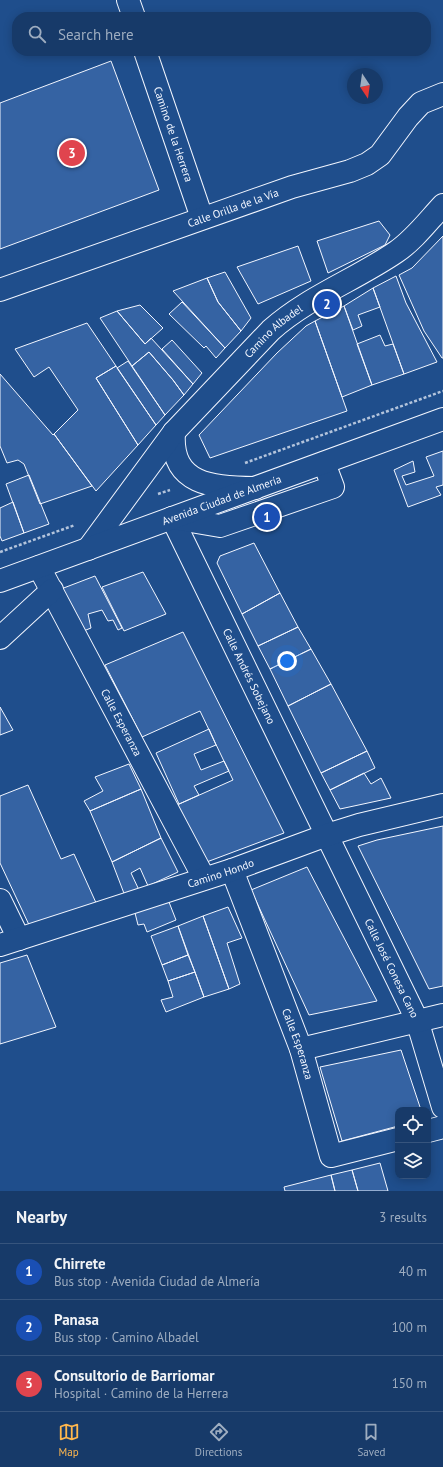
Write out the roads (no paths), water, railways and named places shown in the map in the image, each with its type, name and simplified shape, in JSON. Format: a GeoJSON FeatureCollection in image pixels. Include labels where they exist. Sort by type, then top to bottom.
{"type":"FeatureCollection","features":[{"type":"Feature","properties":{"kind":"street"},"geometry":{"type":"LineString","coordinates":[[128,0],[132,12]]}},
{"type":"Feature","properties":{"kind":"street","name":"Camino de la Herrera"},"geometry":{"type":"LineString","coordinates":[[147,56],[202,218]]}},
{"type":"Feature","properties":{"kind":"street","name":"Calle Orilla de la Vía"},"geometry":{"type":"LineString","coordinates":[[0,290],[292,186],[350,171],[366,164],[380,155],[408,117],[421,103],[443,94]]}},
{"type":"Feature","properties":{"kind":"street","name":"Camino Albadel"},"geometry":{"type":"LineString","coordinates":[[88,549],[115,510],[174,432],[253,347],[286,316],[397,252],[443,205]]}},
{"type":"Feature","properties":{"kind":"street","name":"Avenida Ciudad de Almería"},"geometry":{"type":"LineString","coordinates":[[0,581],[443,419]]}},
{"type":"Feature","properties":{"kind":"street"},"geometry":{"type":"LineString","coordinates":[[174,432],[174,453],[176,460],[184,472],[198,480],[213,485],[228,488],[256,488]]}},
{"type":"Feature","properties":{"kind":"street"},"geometry":{"type":"LineString","coordinates":[[172,518],[220,526],[334,487],[324,463]]}},
{"type":"Feature","properties":{"kind":"street","name":"Calle Andrés Sobejano"},"geometry":{"type":"LineString","coordinates":[[172,518],[327,835]]}},
{"type":"Feature","properties":{"kind":"street","name":"Calle Esperanza"},"geometry":{"type":"LineString","coordinates":[[39,567],[204,878]]}},
{"type":"Feature","properties":{"kind":"street"},"geometry":{"type":"LineString","coordinates":[[0,638],[52,590]]}},
{"type":"Feature","properties":{"kind":"street","name":"Camino Hondo"},"geometry":{"type":"LineString","coordinates":[[10,942],[232,870],[327,835],[359,825],[443,805]]}},
{"type":"Feature","properties":{"kind":"street","name":"Calle José Conesa Cano"},"geometry":{"type":"LineString","coordinates":[[327,835],[417,1020],[443,1107]]}},
{"type":"Feature","properties":{"kind":"street","name":"Calle Esperanza"},"geometry":{"type":"LineString","coordinates":[[232,870],[301,1049],[331,1156],[395,1139]]}},
{"type":"Feature","properties":{"kind":"street"},"geometry":{"type":"LineString","coordinates":[[0,900],[10,942]]}},
{"type":"Feature","properties":{"kind":"street"},"geometry":{"type":"LineString","coordinates":[[301,1049],[443,1014]]}},
{"type":"Feature","properties":{"kind":"street"},"geometry":{"type":"LineString","coordinates":[[431,1130],[443,1127]]}},
{"type":"Feature","properties":{"kind":"place","name":"Consultorio de Barriomar"},"geometry":{"type":"Point","coordinates":[72,153]}},
{"type":"Feature","properties":{"kind":"place","name":"Panasa"},"geometry":{"type":"Point","coordinates":[327,304]}},
{"type":"Feature","properties":{"kind":"place","name":"Chirrete"},"geometry":{"type":"Point","coordinates":[267,517]}}]}
